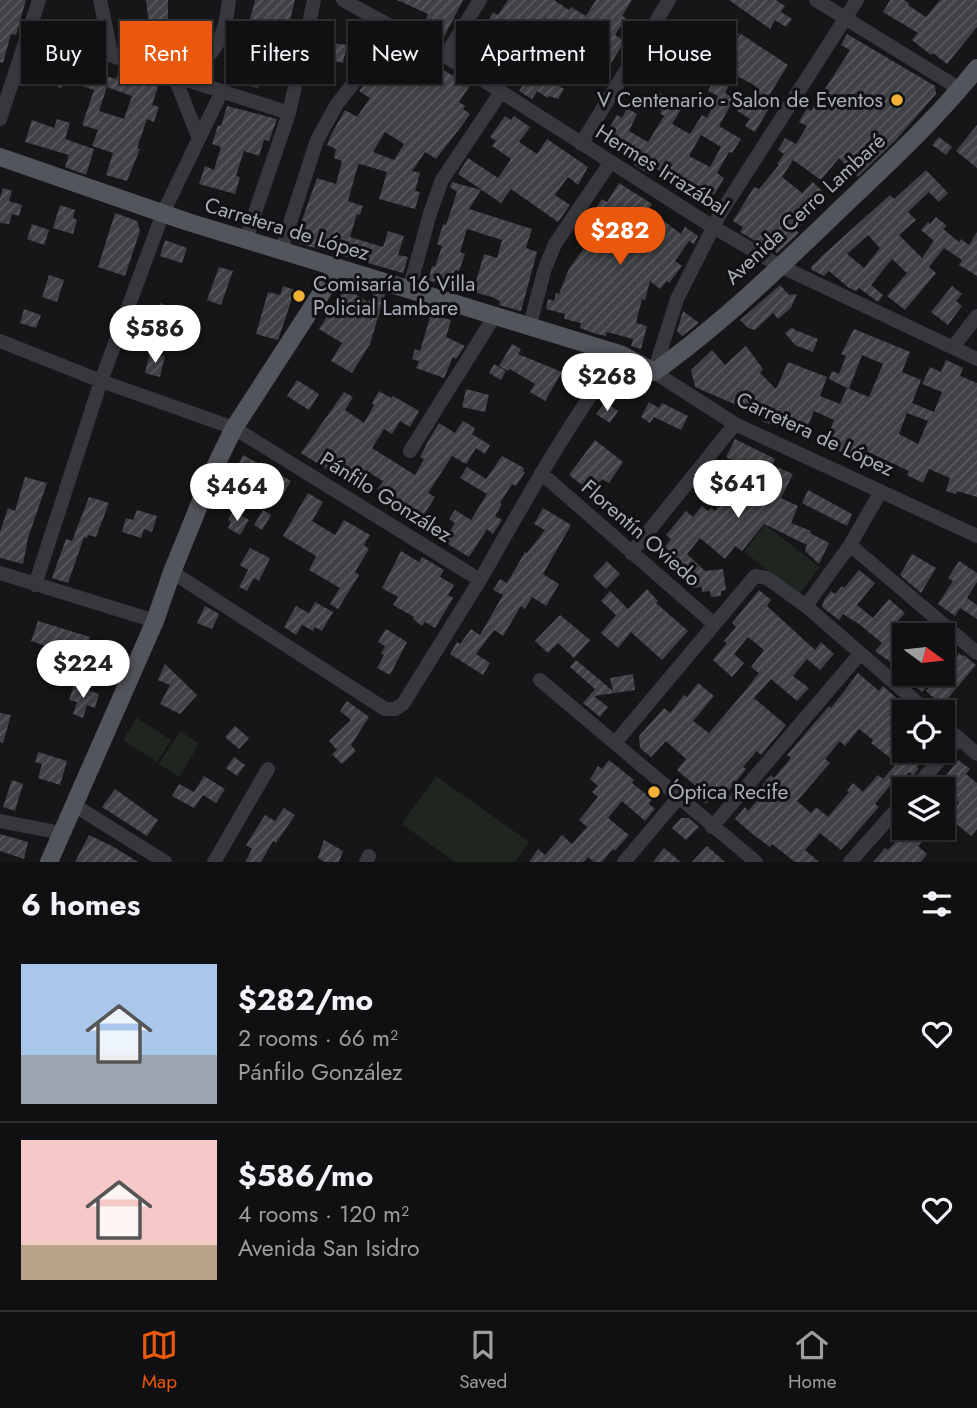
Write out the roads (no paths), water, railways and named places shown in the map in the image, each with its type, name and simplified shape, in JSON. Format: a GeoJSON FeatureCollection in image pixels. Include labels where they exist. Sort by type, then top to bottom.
{"type":"FeatureCollection","features":[{"type":"Feature","properties":{"kind":"main road","name":"Avenida Cerro Lambaré"},"geometry":{"type":"LineString","coordinates":[[654,372],[680,353],[780,266],[907,145],[977,68]]}},
{"type":"Feature","properties":{"kind":"main road","name":"Carretera de López"},"geometry":{"type":"LineString","coordinates":[[0,157],[337,269],[621,354],[654,372]]}},
{"type":"Feature","properties":{"kind":"main road"},"geometry":{"type":"LineString","coordinates":[[49,862],[155,621],[213,471],[234,428],[337,269]]}},
{"type":"Feature","properties":{"kind":"street"},"geometry":{"type":"LineString","coordinates":[[32,21],[39,0]]}},
{"type":"Feature","properties":{"kind":"street"},"geometry":{"type":"LineString","coordinates":[[100,0],[112,56]]}},
{"type":"Feature","properties":{"kind":"street"},"geometry":{"type":"LineString","coordinates":[[212,52],[220,42],[229,0]]}},
{"type":"Feature","properties":{"kind":"street"},"geometry":{"type":"LineString","coordinates":[[246,239],[289,113],[314,0]]}},
{"type":"Feature","properties":{"kind":"street","name":"Hermes Irrazábal"},"geometry":{"type":"LineString","coordinates":[[343,0],[381,21]]}},
{"type":"Feature","properties":{"kind":"street"},"geometry":{"type":"LineString","coordinates":[[445,56],[480,0]]}},
{"type":"Feature","properties":{"kind":"street"},"geometry":{"type":"LineString","coordinates":[[581,144],[669,0]]}},
{"type":"Feature","properties":{"kind":"street"},"geometry":{"type":"LineString","coordinates":[[816,0],[960,89]]}},
{"type":"Feature","properties":{"kind":"street"},"geometry":{"type":"LineString","coordinates":[[654,372],[677,299],[713,227],[857,0]]}},
{"type":"Feature","properties":{"kind":"street"},"geometry":{"type":"LineString","coordinates":[[106,54],[120,59]]}},
{"type":"Feature","properties":{"kind":"street","name":"Hermes Irrazábal"},"geometry":{"type":"LineString","coordinates":[[442,54],[610,163],[780,266],[977,359]]}},
{"type":"Feature","properties":{"kind":"street"},"geometry":{"type":"LineString","coordinates":[[0,119],[21,56]]}},
{"type":"Feature","properties":{"kind":"street"},"geometry":{"type":"LineString","coordinates":[[177,84],[199,139]]}},
{"type":"Feature","properties":{"kind":"street"},"geometry":{"type":"LineString","coordinates":[[197,84],[289,113]]}},
{"type":"Feature","properties":{"kind":"street"},"geometry":{"type":"LineString","coordinates":[[281,251],[317,140],[337,104],[353,84]]}},
{"type":"Feature","properties":{"kind":"street"},"geometry":{"type":"LineString","coordinates":[[35,585],[101,381],[163,213],[222,91]]}},
{"type":"Feature","properties":{"kind":"street"},"geometry":{"type":"LineString","coordinates":[[410,290],[430,210],[442,180],[501,92]]}},
{"type":"Feature","properties":{"kind":"street"},"geometry":{"type":"LineString","coordinates":[[529,328],[545,268],[555,244],[610,163]]}},
{"type":"Feature","properties":{"kind":"street"},"geometry":{"type":"LineString","coordinates":[[953,347],[977,316]]}},
{"type":"Feature","properties":{"kind":"street"},"geometry":{"type":"LineString","coordinates":[[410,451],[495,317]]}},
{"type":"Feature","properties":{"kind":"street","name":"Pánfilo González"},"geometry":{"type":"LineString","coordinates":[[0,341],[101,381],[234,428],[480,580]]}},
{"type":"Feature","properties":{"kind":"street"},"geometry":{"type":"LineString","coordinates":[[172,572],[385,709],[395,709],[402,704],[480,580],[541,473],[593,390],[621,354]]}},
{"type":"Feature","properties":{"kind":"street","name":"Carretera de López"},"geometry":{"type":"LineString","coordinates":[[654,372],[735,424],[977,536]]}},
{"type":"Feature","properties":{"kind":"street"},"geometry":{"type":"LineString","coordinates":[[631,553],[735,424]]}},
{"type":"Feature","properties":{"kind":"street","name":"Florentín Oviedo"},"geometry":{"type":"LineString","coordinates":[[541,473],[713,624]]}},
{"type":"Feature","properties":{"kind":"street"},"geometry":{"type":"LineString","coordinates":[[806,606],[850,545],[881,491]]}},
{"type":"Feature","properties":{"kind":"street"},"geometry":{"type":"LineString","coordinates":[[850,545],[977,653]]}},
{"type":"Feature","properties":{"kind":"street"},"geometry":{"type":"LineString","coordinates":[[0,573],[155,621]]}},
{"type":"Feature","properties":{"kind":"street"},"geometry":{"type":"LineString","coordinates":[[615,743],[713,624],[755,576],[761,575],[806,606],[913,700]]}},
{"type":"Feature","properties":{"kind":"street"},"geometry":{"type":"LineString","coordinates":[[712,827],[859,655]]}},
{"type":"Feature","properties":{"kind":"street"},"geometry":{"type":"LineString","coordinates":[[540,680],[756,862]]}},
{"type":"Feature","properties":{"kind":"street"},"geometry":{"type":"LineString","coordinates":[[955,734],[977,754]]}},
{"type":"Feature","properties":{"kind":"street"},"geometry":{"type":"LineString","coordinates":[[925,777],[959,738]]}},
{"type":"Feature","properties":{"kind":"street"},"geometry":{"type":"LineString","coordinates":[[214,862],[268,769]]}},
{"type":"Feature","properties":{"kind":"street"},"geometry":{"type":"LineString","coordinates":[[624,862],[679,797]]}},
{"type":"Feature","properties":{"kind":"street"},"geometry":{"type":"LineString","coordinates":[[74,805],[165,862]]}},
{"type":"Feature","properties":{"kind":"street"},"geometry":{"type":"LineString","coordinates":[[850,862],[892,815]]}},
{"type":"Feature","properties":{"kind":"street"},"geometry":{"type":"LineString","coordinates":[[0,821],[62,834]]}},
{"type":"Feature","properties":{"kind":"place","name":"V Centenario - Salon de Eventos"},"geometry":{"type":"Point","coordinates":[897,100]}},
{"type":"Feature","properties":{"kind":"place","name":"Comisaría 16 Villa Policial Lambare"},"geometry":{"type":"Point","coordinates":[299,296]}},
{"type":"Feature","properties":{"kind":"place","name":"Óptica Recife"},"geometry":{"type":"Point","coordinates":[654,792]}}]}
